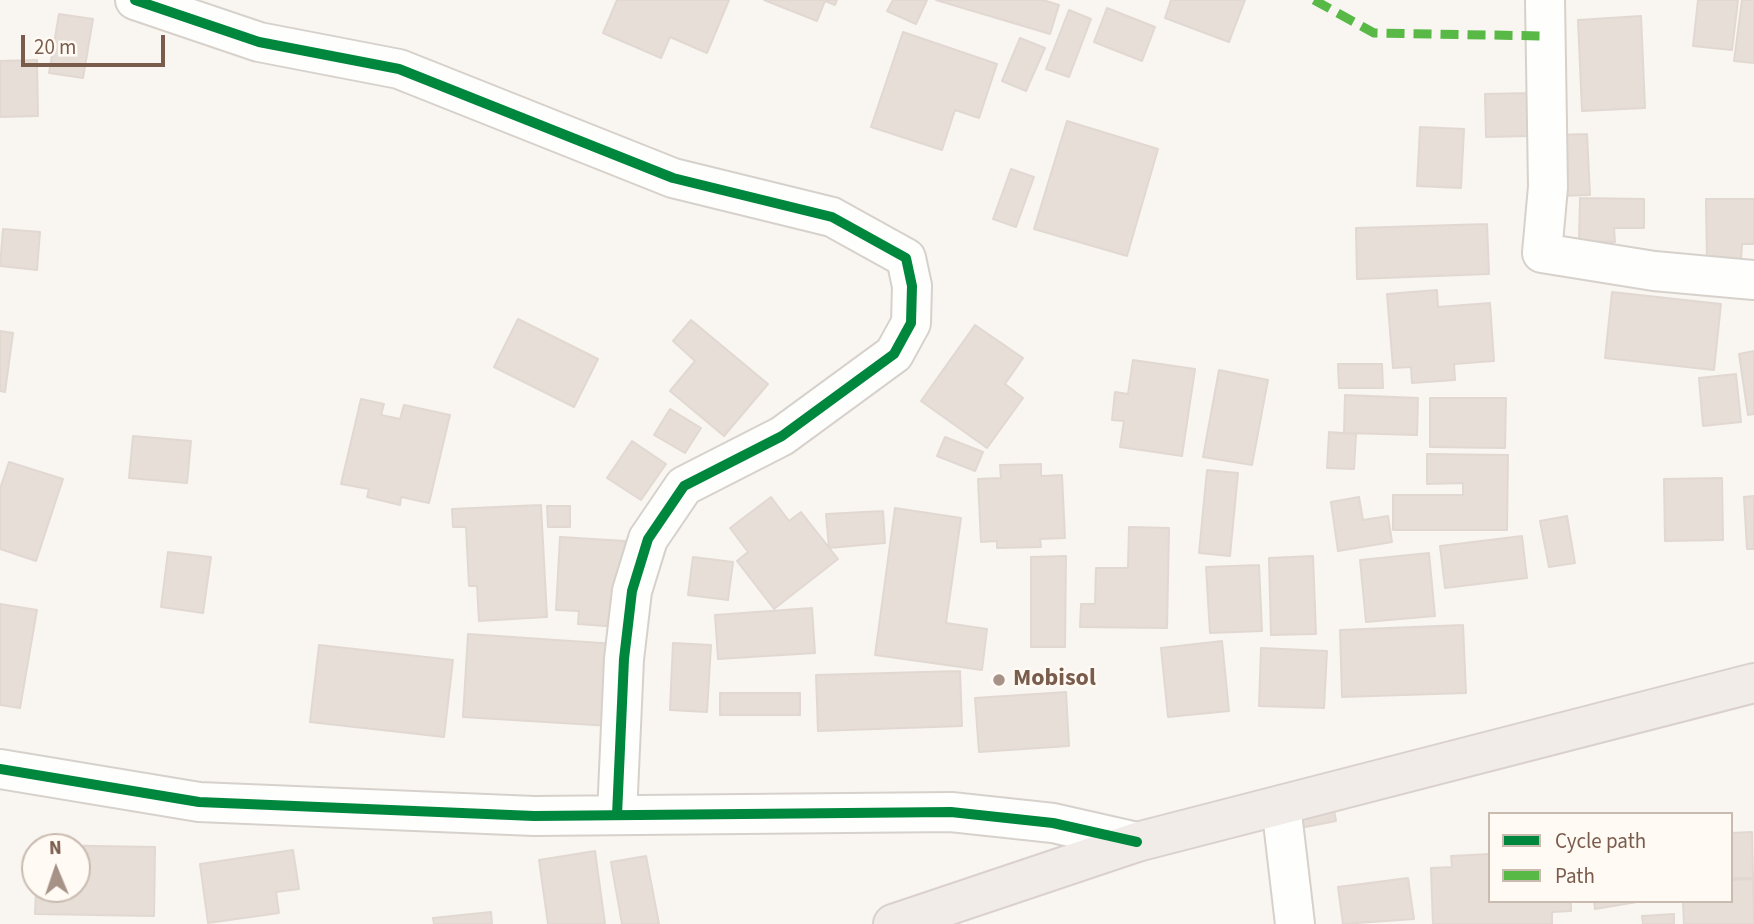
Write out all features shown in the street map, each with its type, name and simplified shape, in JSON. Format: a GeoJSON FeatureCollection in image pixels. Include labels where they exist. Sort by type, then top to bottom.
{"type":"FeatureCollection","features":[{"type":"Feature","properties":{"kind":"highway"},"geometry":{"type":"LineString","coordinates":[[893,924],[1138,842],[1754,683]]}},
{"type":"Feature","properties":{"kind":"street"},"geometry":{"type":"LineString","coordinates":[[135,0],[260,42],[399,69],[673,178],[832,217],[906,258],[912,286],[911,323],[894,354],[782,436],[684,486],[648,539],[632,590],[624,659],[617,815]]}},
{"type":"Feature","properties":{"kind":"street"},"geometry":{"type":"LineString","coordinates":[[1545,0],[1548,187],[1542,253],[1654,271],[1754,280]]}},
{"type":"Feature","properties":{"kind":"street"},"geometry":{"type":"LineString","coordinates":[[0,769],[200,802],[534,816],[951,812],[1054,823],[1138,842]]}},
{"type":"Feature","properties":{"kind":"street"},"geometry":{"type":"LineString","coordinates":[[1281,805],[1295,924]]}},
{"type":"Feature","properties":{"kind":"building"},"geometry":{"type":"Polygon","coordinates":[[[617,0],[729,0],[707,53],[670,37],[661,58],[603,33],[617,0]]]}},
{"type":"Feature","properties":{"kind":"building"},"geometry":{"type":"Polygon","coordinates":[[[764,0],[837,0],[835,5],[825,1],[817,21],[764,0]]]}},
{"type":"Feature","properties":{"kind":"building"},"geometry":{"type":"Polygon","coordinates":[[[893,0],[927,0],[916,24],[887,11],[893,0]]]}},
{"type":"Feature","properties":{"kind":"building"},"geometry":{"type":"Polygon","coordinates":[[[936,0],[1043,0],[1059,5],[1050,34],[936,0]]]}},
{"type":"Feature","properties":{"kind":"building"},"geometry":{"type":"Polygon","coordinates":[[[1171,0],[1245,0],[1229,42],[1165,18],[1171,0]]]}},
{"type":"Feature","properties":{"kind":"building"},"geometry":{"type":"Polygon","coordinates":[[[1698,0],[1738,0],[1732,50],[1693,46],[1698,0]]]}},
{"type":"Feature","properties":{"kind":"building"},"geometry":{"type":"Polygon","coordinates":[[[1742,0],[1754,0],[1754,63],[1734,61],[1742,0]]]}},
{"type":"Feature","properties":{"kind":"building"},"geometry":{"type":"Polygon","coordinates":[[[1107,8],[1155,27],[1142,61],[1094,42],[1107,8]]]}},
{"type":"Feature","properties":{"kind":"building"},"geometry":{"type":"Polygon","coordinates":[[[1069,10],[1091,19],[1069,77],[1046,69],[1069,10]]]}},
{"type":"Feature","properties":{"kind":"building"},"geometry":{"type":"Polygon","coordinates":[[[59,14],[93,19],[83,78],[49,73],[59,14]]]}},
{"type":"Feature","properties":{"kind":"building"},"geometry":{"type":"Polygon","coordinates":[[[1641,16],[1645,108],[1582,111],[1578,20],[1641,16]]]}},
{"type":"Feature","properties":{"kind":"building"},"geometry":{"type":"Polygon","coordinates":[[[903,32],[997,64],[979,118],[955,110],[942,150],[871,127],[903,32]]]}},
{"type":"Feature","properties":{"kind":"building"},"geometry":{"type":"Polygon","coordinates":[[[1020,38],[1045,48],[1026,91],[1002,81],[1020,38]]]}},
{"type":"Feature","properties":{"kind":"building"},"geometry":{"type":"Polygon","coordinates":[[[37,60],[38,116],[0,117],[0,61],[37,60]]]}},
{"type":"Feature","properties":{"kind":"building"},"geometry":{"type":"Polygon","coordinates":[[[1527,93],[1529,136],[1486,137],[1485,94],[1527,93]]]}},
{"type":"Feature","properties":{"kind":"building"},"geometry":{"type":"Polygon","coordinates":[[[1067,121],[1158,149],[1127,256],[1034,229],[1067,121]]]}},
{"type":"Feature","properties":{"kind":"building"},"geometry":{"type":"Polygon","coordinates":[[[1420,127],[1464,129],[1461,188],[1417,186],[1420,127]]]}},
{"type":"Feature","properties":{"kind":"building"},"geometry":{"type":"Polygon","coordinates":[[[1587,134],[1590,195],[1559,196],[1556,135],[1587,134]]]}},
{"type":"Feature","properties":{"kind":"building"},"geometry":{"type":"Polygon","coordinates":[[[1011,169],[1034,177],[1016,227],[993,219],[1011,169]]]}},
{"type":"Feature","properties":{"kind":"building"},"geometry":{"type":"Polygon","coordinates":[[[1580,198],[1644,199],[1644,228],[1614,228],[1615,242],[1579,241],[1580,198]]]}},
{"type":"Feature","properties":{"kind":"building"},"geometry":{"type":"Polygon","coordinates":[[[1706,199],[1754,199],[1754,244],[1742,244],[1741,261],[1707,262],[1706,199]]]}},
{"type":"Feature","properties":{"kind":"building"},"geometry":{"type":"Polygon","coordinates":[[[1487,224],[1489,274],[1357,279],[1356,228],[1487,224]]]}},
{"type":"Feature","properties":{"kind":"building"},"geometry":{"type":"Polygon","coordinates":[[[3,229],[40,232],[37,270],[0,266],[3,229]]]}},
{"type":"Feature","properties":{"kind":"building"},"geometry":{"type":"Polygon","coordinates":[[[1437,290],[1438,307],[1490,303],[1494,361],[1454,364],[1455,380],[1412,383],[1411,367],[1393,368],[1387,294],[1437,290]]]}},
{"type":"Feature","properties":{"kind":"building"},"geometry":{"type":"Polygon","coordinates":[[[1612,292],[1721,304],[1714,370],[1605,358],[1612,292]]]}},
{"type":"Feature","properties":{"kind":"building"},"geometry":{"type":"Polygon","coordinates":[[[518,319],[598,359],[574,407],[494,367],[518,319]]]}},
{"type":"Feature","properties":{"kind":"building"},"geometry":{"type":"Polygon","coordinates":[[[691,320],[768,384],[724,436],[670,391],[695,361],[673,341],[691,320]]]}},
{"type":"Feature","properties":{"kind":"building"},"geometry":{"type":"Polygon","coordinates":[[[975,325],[1023,358],[1005,384],[1023,398],[987,448],[921,401],[975,325]]]}},
{"type":"Feature","properties":{"kind":"building"},"geometry":{"type":"Polygon","coordinates":[[[0,331],[13,333],[5,392],[0,391],[0,331]]]}},
{"type":"Feature","properties":{"kind":"building"},"geometry":{"type":"Polygon","coordinates":[[[1754,351],[1754,414],[1748,415],[1739,354],[1754,351]]]}},
{"type":"Feature","properties":{"kind":"building"},"geometry":{"type":"Polygon","coordinates":[[[1133,360],[1195,369],[1182,456],[1120,447],[1124,421],[1112,420],[1115,392],[1128,394],[1133,360]]]}},
{"type":"Feature","properties":{"kind":"building"},"geometry":{"type":"Polygon","coordinates":[[[1338,364],[1382,364],[1383,388],[1339,388],[1338,364]]]}},
{"type":"Feature","properties":{"kind":"building"},"geometry":{"type":"Polygon","coordinates":[[[1219,370],[1268,380],[1252,465],[1203,457],[1219,370]]]}},
{"type":"Feature","properties":{"kind":"building"},"geometry":{"type":"Polygon","coordinates":[[[1736,374],[1741,422],[1703,426],[1699,378],[1736,374]]]}},
{"type":"Feature","properties":{"kind":"building"},"geometry":{"type":"Polygon","coordinates":[[[1345,395],[1418,398],[1417,435],[1344,433],[1345,395]]]}},
{"type":"Feature","properties":{"kind":"building"},"geometry":{"type":"Polygon","coordinates":[[[1430,398],[1506,398],[1505,448],[1430,447],[1430,398]]]}},
{"type":"Feature","properties":{"kind":"building"},"geometry":{"type":"Polygon","coordinates":[[[361,399],[384,404],[381,415],[400,419],[404,405],[450,415],[429,503],[401,497],[400,505],[367,497],[369,489],[341,484],[361,399]]]}},
{"type":"Feature","properties":{"kind":"building"},"geometry":{"type":"Polygon","coordinates":[[[670,409],[701,428],[685,453],[654,435],[670,409]]]}},
{"type":"Feature","properties":{"kind":"building"},"geometry":{"type":"Polygon","coordinates":[[[1329,432],[1356,434],[1354,469],[1327,468],[1329,432]]]}},
{"type":"Feature","properties":{"kind":"building"},"geometry":{"type":"Polygon","coordinates":[[[133,436],[191,441],[187,483],[129,478],[133,436]]]}},
{"type":"Feature","properties":{"kind":"building"},"geometry":{"type":"Polygon","coordinates":[[[945,437],[983,452],[975,471],[937,456],[945,437]]]}},
{"type":"Feature","properties":{"kind":"building"},"geometry":{"type":"Polygon","coordinates":[[[632,441],[666,464],[641,500],[607,478],[632,441]]]}},
{"type":"Feature","properties":{"kind":"building"},"geometry":{"type":"Polygon","coordinates":[[[1427,454],[1508,455],[1507,530],[1393,530],[1393,495],[1463,495],[1463,483],[1427,484],[1427,454]]]}},
{"type":"Feature","properties":{"kind":"building"},"geometry":{"type":"Polygon","coordinates":[[[9,462],[63,479],[36,561],[0,549],[0,489],[9,462]]]}},
{"type":"Feature","properties":{"kind":"building"},"geometry":{"type":"Polygon","coordinates":[[[1041,464],[1041,476],[1062,475],[1065,538],[1040,539],[1041,547],[997,548],[997,541],[981,542],[978,479],[1001,478],[1000,465],[1041,464]]]}},
{"type":"Feature","properties":{"kind":"building"},"geometry":{"type":"Polygon","coordinates":[[[1207,470],[1238,473],[1230,556],[1199,553],[1207,470]]]}},
{"type":"Feature","properties":{"kind":"building"},"geometry":{"type":"Polygon","coordinates":[[[1722,478],[1723,540],[1665,541],[1664,479],[1722,478]]]}},
{"type":"Feature","properties":{"kind":"building"},"geometry":{"type":"Polygon","coordinates":[[[1754,496],[1754,549],[1747,549],[1744,497],[1754,496]]]}},
{"type":"Feature","properties":{"kind":"building"},"geometry":{"type":"Polygon","coordinates":[[[771,497],[789,521],[801,512],[838,559],[774,609],[737,561],[748,552],[730,528],[771,497]]]}},
{"type":"Feature","properties":{"kind":"building"},"geometry":{"type":"Polygon","coordinates":[[[1359,497],[1363,520],[1388,516],[1392,542],[1338,551],[1331,502],[1359,497]]]}},
{"type":"Feature","properties":{"kind":"building"},"geometry":{"type":"Polygon","coordinates":[[[541,505],[547,617],[479,621],[477,586],[469,586],[466,527],[453,527],[452,509],[541,505]]]}},
{"type":"Feature","properties":{"kind":"building"},"geometry":{"type":"Polygon","coordinates":[[[547,506],[570,506],[570,527],[548,527],[547,506]]]}},
{"type":"Feature","properties":{"kind":"building"},"geometry":{"type":"Polygon","coordinates":[[[895,508],[961,518],[946,623],[987,629],[982,670],[875,655],[895,508]]]}},
{"type":"Feature","properties":{"kind":"building"},"geometry":{"type":"Polygon","coordinates":[[[883,511],[885,543],[829,548],[826,514],[883,511]]]}},
{"type":"Feature","properties":{"kind":"building"},"geometry":{"type":"Polygon","coordinates":[[[1567,516],[1575,563],[1549,567],[1540,521],[1567,516]]]}},
{"type":"Feature","properties":{"kind":"building"},"geometry":{"type":"Polygon","coordinates":[[[1129,527],[1169,528],[1167,628],[1080,627],[1081,604],[1095,604],[1096,568],[1128,568],[1129,527]]]}},
{"type":"Feature","properties":{"kind":"building"},"geometry":{"type":"Polygon","coordinates":[[[1522,536],[1527,578],[1445,588],[1440,546],[1522,536]]]}},
{"type":"Feature","properties":{"kind":"building"},"geometry":{"type":"Polygon","coordinates":[[[560,537],[625,541],[620,627],[578,624],[579,611],[556,610],[560,537]]]}},
{"type":"Feature","properties":{"kind":"building"},"geometry":{"type":"Polygon","coordinates":[[[168,552],[211,557],[203,613],[161,607],[168,552]]]}},
{"type":"Feature","properties":{"kind":"building"},"geometry":{"type":"Polygon","coordinates":[[[1429,553],[1435,616],[1366,622],[1360,560],[1429,553]]]}},
{"type":"Feature","properties":{"kind":"building"},"geometry":{"type":"Polygon","coordinates":[[[1066,556],[1065,647],[1031,647],[1031,557],[1066,556]]]}},
{"type":"Feature","properties":{"kind":"building"},"geometry":{"type":"Polygon","coordinates":[[[1313,556],[1316,634],[1271,635],[1269,558],[1313,556]]]}},
{"type":"Feature","properties":{"kind":"building"},"geometry":{"type":"Polygon","coordinates":[[[693,557],[733,562],[728,600],[688,595],[693,557]]]}},
{"type":"Feature","properties":{"kind":"building"},"geometry":{"type":"Polygon","coordinates":[[[1259,565],[1262,631],[1210,633],[1206,567],[1259,565]]]}},
{"type":"Feature","properties":{"kind":"building"},"geometry":{"type":"Polygon","coordinates":[[[0,604],[37,610],[20,708],[0,705],[0,604]]]}},
{"type":"Feature","properties":{"kind":"building"},"geometry":{"type":"Polygon","coordinates":[[[812,608],[815,653],[718,659],[715,615],[812,608]]]}},
{"type":"Feature","properties":{"kind":"building"},"geometry":{"type":"Polygon","coordinates":[[[1463,625],[1466,693],[1342,697],[1340,630],[1463,625]]]}},
{"type":"Feature","properties":{"kind":"building"},"geometry":{"type":"Polygon","coordinates":[[[468,634],[616,644],[611,726],[463,717],[468,634]]]}},
{"type":"Feature","properties":{"kind":"building"},"geometry":{"type":"Polygon","coordinates":[[[1222,641],[1229,711],[1168,717],[1161,648],[1222,641]]]}},
{"type":"Feature","properties":{"kind":"building"},"geometry":{"type":"Polygon","coordinates":[[[673,643],[711,645],[707,712],[670,710],[673,643]]]}},
{"type":"Feature","properties":{"kind":"building"},"geometry":{"type":"Polygon","coordinates":[[[319,645],[453,660],[444,737],[310,722],[319,645]]]}},
{"type":"Feature","properties":{"kind":"building"},"geometry":{"type":"Polygon","coordinates":[[[1261,648],[1327,651],[1324,708],[1259,706],[1261,648]]]}},
{"type":"Feature","properties":{"kind":"building"},"geometry":{"type":"Polygon","coordinates":[[[960,671],[962,726],[818,731],[816,675],[960,671]]]}},
{"type":"Feature","properties":{"kind":"building"},"geometry":{"type":"Polygon","coordinates":[[[1066,692],[1069,746],[979,752],[975,698],[1066,692]]]}},
{"type":"Feature","properties":{"kind":"building"},"geometry":{"type":"Polygon","coordinates":[[[720,693],[800,693],[800,715],[720,715],[720,693]]]}},
{"type":"Feature","properties":{"kind":"building"},"geometry":{"type":"Polygon","coordinates":[[[1332,800],[1336,821],[1290,830],[1285,810],[1332,800]]]}},
{"type":"Feature","properties":{"kind":"building"},"geometry":{"type":"Polygon","coordinates":[[[1752,832],[1753,878],[1733,878],[1733,833],[1752,832]]]}},
{"type":"Feature","properties":{"kind":"building"},"geometry":{"type":"Polygon","coordinates":[[[91,846],[155,847],[154,916],[35,914],[35,903],[91,903],[91,846]]]}},
{"type":"Feature","properties":{"kind":"building"},"geometry":{"type":"Polygon","coordinates":[[[293,850],[299,889],[276,892],[279,913],[208,923],[200,864],[293,850]]]}},
{"type":"Feature","properties":{"kind":"building"},"geometry":{"type":"Polygon","coordinates":[[[595,851],[605,924],[548,924],[539,860],[595,851]]]}},
{"type":"Feature","properties":{"kind":"building"},"geometry":{"type":"Polygon","coordinates":[[[1488,854],[1488,903],[1571,903],[1571,911],[1552,912],[1552,924],[1433,924],[1431,868],[1452,867],[1451,856],[1488,854]]]}},
{"type":"Feature","properties":{"kind":"building"},"geometry":{"type":"Polygon","coordinates":[[[646,856],[659,924],[622,924],[611,862],[646,856]]]}},
{"type":"Feature","properties":{"kind":"building"},"geometry":{"type":"Polygon","coordinates":[[[1408,878],[1414,919],[1343,924],[1338,887],[1408,878]]]}},
{"type":"Feature","properties":{"kind":"building"},"geometry":{"type":"Polygon","coordinates":[[[1753,879],[1754,924],[1684,924],[1683,903],[1733,903],[1733,880],[1753,879]]]}},
{"type":"Feature","properties":{"kind":"building"},"geometry":{"type":"Polygon","coordinates":[[[1594,903],[1631,903],[1595,909],[1594,903]]]}},
{"type":"Feature","properties":{"kind":"building"},"geometry":{"type":"Polygon","coordinates":[[[491,912],[492,924],[434,924],[433,918],[491,912]]]}},
{"type":"Feature","properties":{"kind":"building"},"geometry":{"type":"Polygon","coordinates":[[[1674,914],[1674,924],[1643,924],[1642,916],[1674,914]]]}},
{"type":"Feature","properties":{"kind":"marked path"},"geometry":{"type":"LineString","coordinates":[[1314,0],[1374,33],[1545,36]]}},
{"type":"Feature","properties":{"kind":"cycle path"},"geometry":{"type":"LineString","coordinates":[[135,0],[259,42],[399,69],[673,178],[832,217],[906,258],[912,286],[911,323],[894,354],[782,436],[684,486],[648,539],[632,591],[624,659],[617,815]]}},
{"type":"Feature","properties":{"kind":"cycle path"},"geometry":{"type":"LineString","coordinates":[[0,769],[199,802],[534,816],[951,812],[1053,823],[1137,842]]}},
{"type":"Feature","properties":{"kind":"place","name":"Mobisol"},"geometry":{"type":"Point","coordinates":[999,680]}}]}
